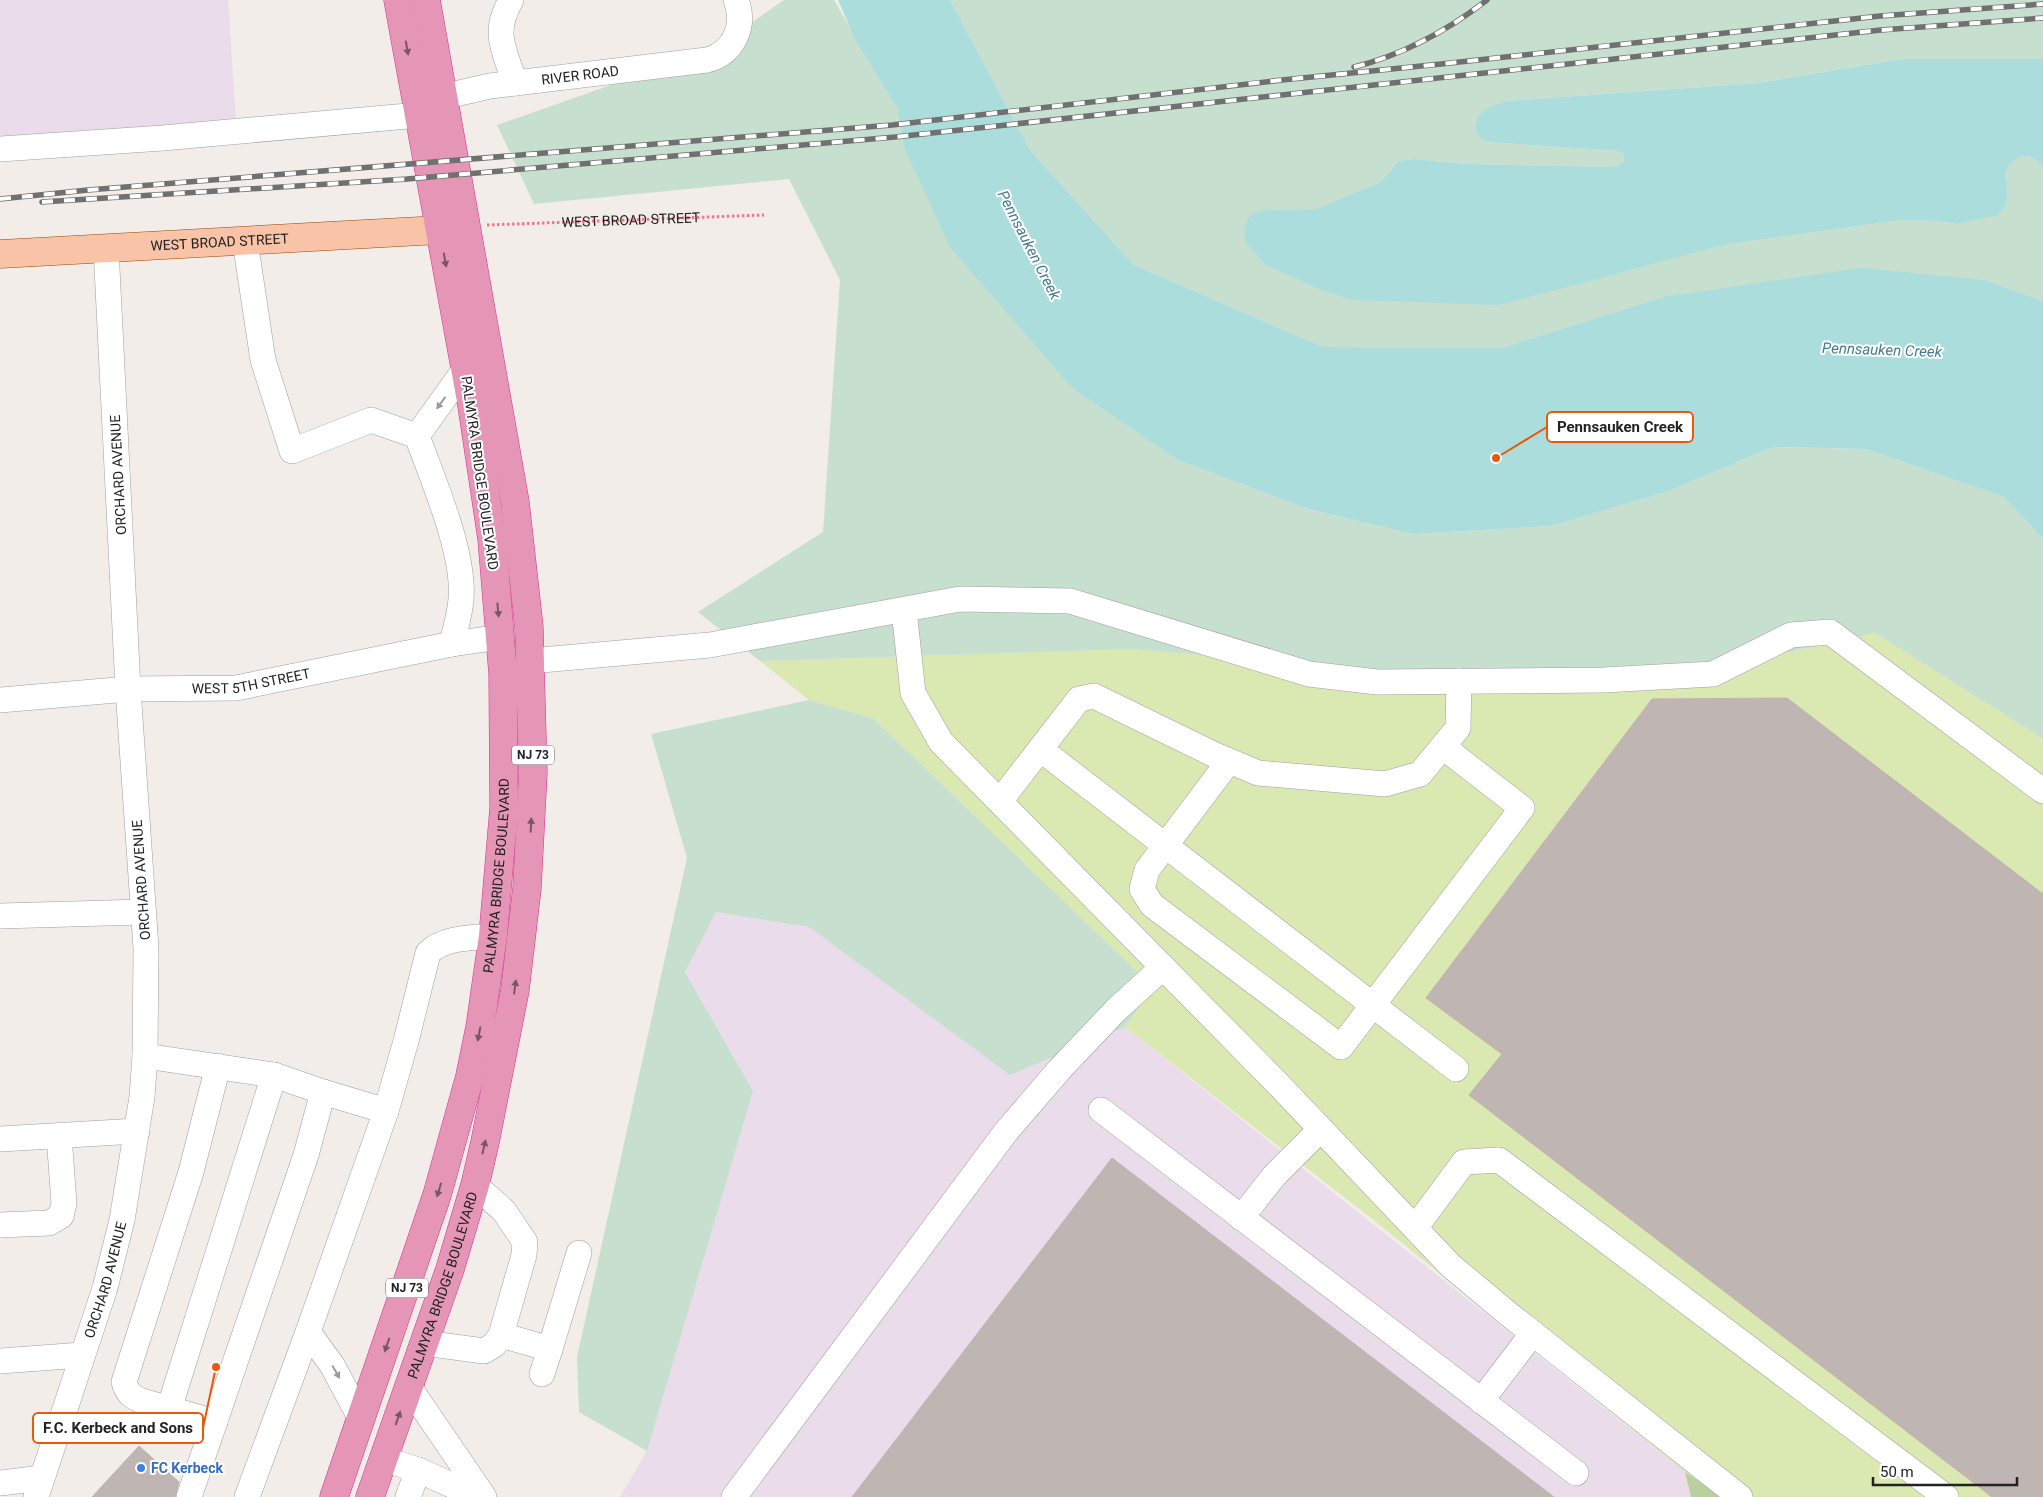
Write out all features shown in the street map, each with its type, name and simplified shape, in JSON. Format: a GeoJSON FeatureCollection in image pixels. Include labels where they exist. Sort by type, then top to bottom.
{"type":"FeatureCollection","features":[{"type":"Feature","properties":{"kind":"highway","name":"PALMYRA BRIDGE BOULEVARD"},"geometry":{"type":"LineString","coordinates":[[334,1497],[409,1281],[460,1118],[480,1027],[493,936],[504,808],[504,717],[500,636],[496,580],[486,494],[398,0]]}},
{"type":"Feature","properties":{"kind":"highway","name":"PALMYRA BRIDGE BOULEVARD"},"geometry":{"type":"LineString","coordinates":[[370,1497],[424,1343],[476,1185],[496,1096],[515,990],[527,888],[533,773],[530,662],[525,582],[515,502],[426,0]]}},
{"type":"Feature","properties":{"kind":"main road","name":"WEST BROAD STREET"},"geometry":{"type":"LineString","coordinates":[[0,254],[439,230]]}},
{"type":"Feature","properties":{"kind":"street"},"geometry":{"type":"LineString","coordinates":[[511,0],[502,16],[500,38],[515,83]]}},
{"type":"Feature","properties":{"kind":"street","name":"RIVER ROAD"},"geometry":{"type":"LineString","coordinates":[[442,97],[490,86],[708,60],[719,57],[735,39],[739,24],[736,0]]}},
{"type":"Feature","properties":{"kind":"street"},"geometry":{"type":"LineString","coordinates":[[0,149],[163,138],[419,115]]}},
{"type":"Feature","properties":{"kind":"street"},"geometry":{"type":"LineString","coordinates":[[245,241],[263,360],[292,451],[371,420],[416,436]]}},
{"type":"Feature","properties":{"kind":"street","name":"ORCHARD AVENUE"},"geometry":{"type":"LineString","coordinates":[[39,1488],[105,1288],[120,1230],[130,1181],[142,1096],[145,1056],[146,957],[128,689],[106,248]]}},
{"type":"Feature","properties":{"kind":"street"},"geometry":{"type":"LineString","coordinates":[[416,436],[465,369]]}},
{"type":"Feature","properties":{"kind":"street"},"geometry":{"type":"LineString","coordinates":[[416,436],[458,555],[462,598],[452,644]]}},
{"type":"Feature","properties":{"kind":"street"},"geometry":{"type":"LineString","coordinates":[[459,567],[496,580]]}},
{"type":"Feature","properties":{"kind":"street"},"geometry":{"type":"LineString","coordinates":[[530,662],[710,645],[960,599],[1070,601],[1309,674],[1377,682],[1604,680],[1713,674],[1792,635],[1830,632],[2043,792]]}},
{"type":"Feature","properties":{"kind":"street"},"geometry":{"type":"LineString","coordinates":[[904,610],[913,693],[941,742],[1321,1129],[1451,1266],[1740,1497]]}},
{"type":"Feature","properties":{"kind":"street","name":"WEST 5TH STREET"},"geometry":{"type":"LineString","coordinates":[[0,700],[128,689],[236,688],[500,636]]}},
{"type":"Feature","properties":{"kind":"street"},"geometry":{"type":"LineString","coordinates":[[1000,801],[1079,699],[1094,696],[1229,761],[1258,772],[1385,784],[1420,774],[1458,728],[1460,681]]}},
{"type":"Feature","properties":{"kind":"street"},"geometry":{"type":"LineString","coordinates":[[1229,761],[1147,870],[1142,889],[1152,905],[1341,1047],[1374,1006],[1522,808],[1443,747]]}},
{"type":"Feature","properties":{"kind":"street"},"geometry":{"type":"LineString","coordinates":[[1040,749],[1456,1069]]}},
{"type":"Feature","properties":{"kind":"street"},"geometry":{"type":"LineString","coordinates":[[0,916],[143,912]]}},
{"type":"Feature","properties":{"kind":"street"},"geometry":{"type":"LineString","coordinates":[[247,1497],[386,1111],[428,953],[436,945],[448,941],[493,936]]}},
{"type":"Feature","properties":{"kind":"street"},"geometry":{"type":"LineString","coordinates":[[734,1497],[1005,1133],[1058,1070],[1162,966]]}},
{"type":"Feature","properties":{"kind":"street"},"geometry":{"type":"LineString","coordinates":[[145,1056],[274,1075],[386,1111]]}},
{"type":"Feature","properties":{"kind":"street"},"geometry":{"type":"LineString","coordinates":[[215,1422],[132,1397],[126,1390],[124,1382],[191,1172],[218,1066]]}},
{"type":"Feature","properties":{"kind":"street"},"geometry":{"type":"LineString","coordinates":[[169,1409],[274,1075]]}},
{"type":"Feature","properties":{"kind":"street"},"geometry":{"type":"LineString","coordinates":[[189,1497],[306,1155],[323,1092]]}},
{"type":"Feature","properties":{"kind":"street"},"geometry":{"type":"LineString","coordinates":[[1102,1110],[1576,1473]]}},
{"type":"Feature","properties":{"kind":"street"},"geometry":{"type":"LineString","coordinates":[[1241,1218],[1274,1176],[1321,1129]]}},
{"type":"Feature","properties":{"kind":"street"},"geometry":{"type":"LineString","coordinates":[[0,1139],[137,1131]]}},
{"type":"Feature","properties":{"kind":"street"},"geometry":{"type":"LineString","coordinates":[[0,1225],[49,1223],[61,1216],[64,1203],[59,1136]]}},
{"type":"Feature","properties":{"kind":"street"},"geometry":{"type":"LineString","coordinates":[[1415,1228],[1464,1162],[1499,1160],[1946,1497]]}},
{"type":"Feature","properties":{"kind":"street"},"geometry":{"type":"LineString","coordinates":[[424,1343],[484,1351],[494,1345],[501,1335],[524,1255],[525,1242],[504,1211],[476,1185]]}},
{"type":"Feature","properties":{"kind":"street"},"geometry":{"type":"LineString","coordinates":[[542,1374],[579,1252]]}},
{"type":"Feature","properties":{"kind":"street"},"geometry":{"type":"LineString","coordinates":[[308,1332],[332,1365],[361,1419]]}},
{"type":"Feature","properties":{"kind":"street"},"geometry":{"type":"LineString","coordinates":[[1481,1401],[1533,1333]]}},
{"type":"Feature","properties":{"kind":"street"},"geometry":{"type":"LineString","coordinates":[[501,1335],[550,1349]]}},
{"type":"Feature","properties":{"kind":"street"},"geometry":{"type":"LineString","coordinates":[[0,1361],[82,1355]]}},
{"type":"Feature","properties":{"kind":"street"},"geometry":{"type":"LineString","coordinates":[[409,1387],[484,1497]]}},
{"type":"Feature","properties":{"kind":"street"},"geometry":{"type":"LineString","coordinates":[[384,1459],[445,1488]]}},
{"type":"Feature","properties":{"kind":"street"},"geometry":{"type":"LineString","coordinates":[[6,1488],[39,1488]]}},
{"type":"Feature","properties":{"kind":"street"},"geometry":{"type":"LineString","coordinates":[[408,1497],[445,1488]]}},
{"type":"Feature","properties":{"kind":"path","name":"WEST BROAD STREET"},"geometry":{"type":"LineString","coordinates":[[466,225],[764,215]]}},
{"type":"Feature","properties":{"kind":"shaded area"},"geometry":{"type":"Polygon","coordinates":[[[0,0],[228,0],[236,120],[0,138],[0,0]]]}},
{"type":"Feature","properties":{"kind":"shaded area"},"geometry":{"type":"Polygon","coordinates":[[[716,912],[809,927],[1010,1075],[1125,1027],[1685,1472],[1691,1497],[620,1497],[647,1451],[753,1091],[685,972],[716,912]]]}},
{"type":"Feature","properties":{"kind":"green space"},"geometry":{"type":"Polygon","coordinates":[[[784,0],[834,0],[897,108],[904,147],[1073,389],[1178,460],[1308,509],[1413,534],[1551,526],[1666,492],[1773,447],[1866,449],[2004,497],[2043,539],[2043,739],[1875,633],[1617,690],[1132,649],[760,661],[698,612],[823,532],[840,280],[789,179],[534,204],[497,125],[608,86],[725,41],[784,0]]]}},
{"type":"Feature","properties":{"kind":"green space"},"geometry":{"type":"Polygon","coordinates":[[[950,0],[2043,0],[2043,59],[1902,59],[1758,83],[1506,101],[1484,111],[1500,143],[1619,151],[1624,154],[1624,162],[1615,167],[1468,164],[1414,159],[1399,161],[1380,182],[1316,209],[1264,210],[1697,252],[1730,244],[1901,220],[1957,224],[2001,211],[2008,191],[2006,169],[2019,157],[2028,156],[2043,167],[2043,301],[1985,280],[1663,297],[1501,348],[1323,347],[1134,265],[1030,150],[950,0]]]}},
{"type":"Feature","properties":{"kind":"green space"},"geometry":{"type":"Polygon","coordinates":[[[1875,633],[2043,739],[2043,1497],[1723,1497],[1685,1472],[1376,1222],[1125,1027],[1153,987],[873,718],[809,700],[760,661],[1132,649],[1617,690],[1875,633]]]}},
{"type":"Feature","properties":{"kind":"green space"},"geometry":{"type":"Polygon","coordinates":[[[809,700],[873,718],[1153,987],[1125,1027],[1010,1075],[809,927],[716,912],[685,972],[753,1091],[647,1451],[579,1412],[577,1357],[687,858],[651,734],[809,700]]]}},
{"type":"Feature","properties":{"kind":"green space"},"geometry":{"type":"Polygon","coordinates":[[[1685,1472],[1723,1497],[1691,1497],[1685,1472]]]}},
{"type":"Feature","properties":{"kind":"water"},"geometry":{"type":"Polygon","coordinates":[[[838,0],[950,0],[1030,150],[1134,265],[1323,347],[1501,348],[1663,297],[1861,268],[1985,280],[2043,301],[2043,539],[2004,497],[1866,449],[1773,447],[1666,492],[1551,526],[1413,534],[1308,509],[1178,460],[1073,389],[950,247],[904,147],[897,108],[855,39],[838,0]]]}},
{"type":"Feature","properties":{"kind":"water"},"geometry":{"type":"Polygon","coordinates":[[[1902,59],[2043,59],[2043,167],[2028,156],[2014,160],[2006,170],[2008,194],[2006,204],[1998,215],[1957,224],[1901,220],[1730,244],[1500,305],[1351,300],[1322,290],[1266,265],[1246,243],[1244,233],[1247,220],[1254,213],[1264,210],[1316,209],[1380,182],[1399,161],[1414,159],[1468,164],[1615,167],[1624,162],[1624,154],[1619,151],[1500,143],[1481,138],[1476,131],[1478,117],[1489,108],[1506,101],[1758,83],[1902,59]]]}},
{"type":"Feature","properties":{"kind":"building"},"geometry":{"type":"Polygon","coordinates":[[[1787,698],[2043,894],[2043,1497],[1992,1497],[1469,1095],[1502,1054],[1426,998],[1652,699],[1787,698]]]}},
{"type":"Feature","properties":{"kind":"building"},"geometry":{"type":"Polygon","coordinates":[[[1112,1158],[1554,1497],[852,1497],[1112,1158]]]}},
{"type":"Feature","properties":{"kind":"building","name":"FC Kerbeck"},"geometry":{"type":"Polygon","coordinates":[[[139,1446],[179,1482],[175,1497],[92,1497],[139,1446]]]}},
{"type":"Feature","properties":{"kind":"railway"},"geometry":{"type":"LineString","coordinates":[[1354,67],[1390,56],[1424,40],[1457,21],[1487,0]]}},
{"type":"Feature","properties":{"kind":"railway"},"geometry":{"type":"LineString","coordinates":[[0,199],[88,190],[892,125],[1282,80],[1880,16],[2043,4]]}},
{"type":"Feature","properties":{"kind":"railway"},"geometry":{"type":"LineString","coordinates":[[42,202],[407,179],[895,137],[1881,30],[2043,18]]}},
{"type":"Feature","properties":{"kind":"place","name":"Pennsauken Creek"},"geometry":{"type":"Point","coordinates":[1496,458]}},
{"type":"Feature","properties":{"kind":"place","name":"F.C. Kerbeck and Sons"},"geometry":{"type":"Point","coordinates":[216,1367]}},
{"type":"Feature","properties":{"kind":"place","name":"FC Kerbeck"},"geometry":{"type":"Point","coordinates":[141,1468]}}]}
